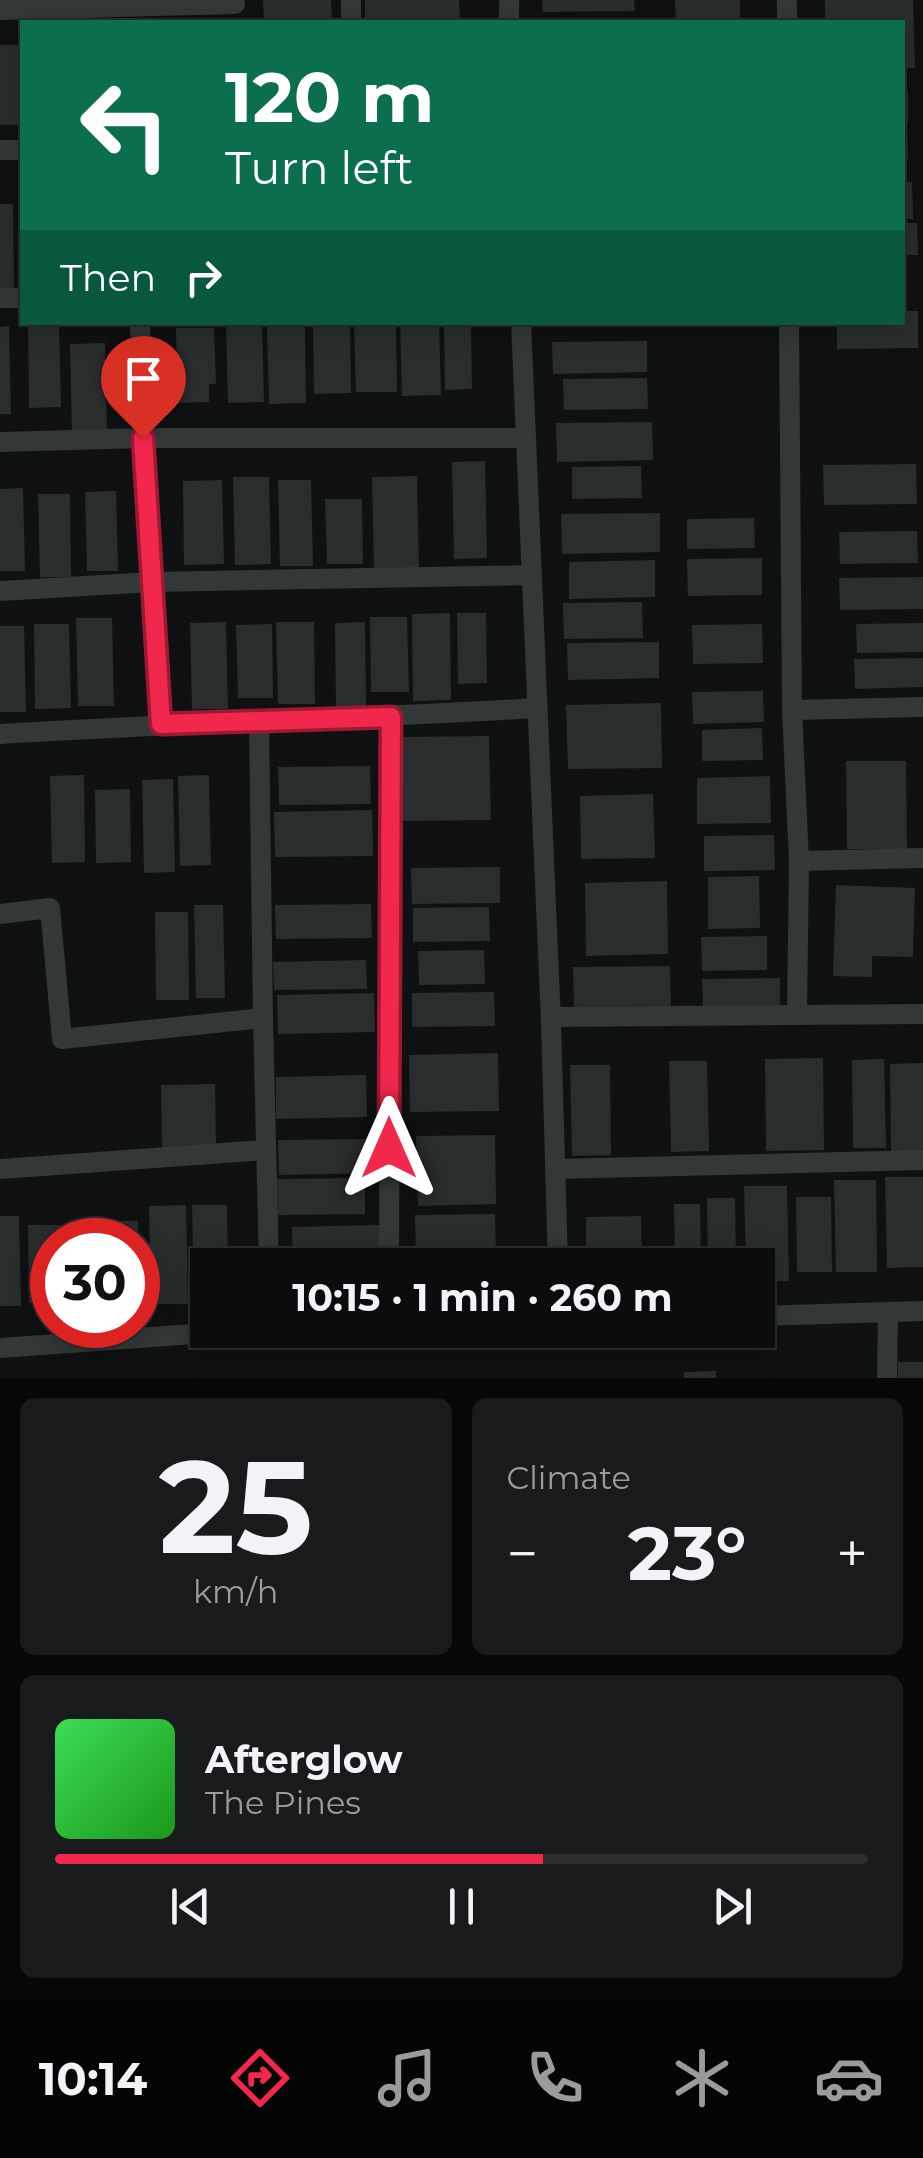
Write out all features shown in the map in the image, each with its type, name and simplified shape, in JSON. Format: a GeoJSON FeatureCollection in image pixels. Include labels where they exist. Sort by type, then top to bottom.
{"type":"FeatureCollection","features":[{"type":"Feature","properties":{"kind":"street"},"geometry":{"type":"LineString","coordinates":[[0,10],[235,9]]}},
{"type":"Feature","properties":{"kind":"street"},"geometry":{"type":"LineString","coordinates":[[140,325],[161,724]]}},
{"type":"Feature","properties":{"kind":"street"},"geometry":{"type":"LineString","coordinates":[[521,325],[557,1248]]}},
{"type":"Feature","properties":{"kind":"street"},"geometry":{"type":"LineString","coordinates":[[789,325],[798,1014]]}},
{"type":"Feature","properties":{"kind":"street"},"geometry":{"type":"LineString","coordinates":[[0,442],[526,438]]}},
{"type":"Feature","properties":{"kind":"street"},"geometry":{"type":"LineString","coordinates":[[0,591],[152,582],[532,576]]}},
{"type":"Feature","properties":{"kind":"street"},"geometry":{"type":"LineString","coordinates":[[792,710],[923,707]]}},
{"type":"Feature","properties":{"kind":"street"},"geometry":{"type":"LineString","coordinates":[[0,734],[537,708]]}},
{"type":"Feature","properties":{"kind":"street"},"geometry":{"type":"LineString","coordinates":[[389,1248],[391,717]]}},
{"type":"Feature","properties":{"kind":"street"},"geometry":{"type":"LineString","coordinates":[[259,722],[268,1248]]}},
{"type":"Feature","properties":{"kind":"street"},"geometry":{"type":"LineString","coordinates":[[799,861],[923,858]]}},
{"type":"Feature","properties":{"kind":"street"},"geometry":{"type":"LineString","coordinates":[[0,914],[50,908],[62,1039],[263,1018]]}},
{"type":"Feature","properties":{"kind":"street"},"geometry":{"type":"LineString","coordinates":[[551,1023],[552,1017],[923,1014]]}},
{"type":"Feature","properties":{"kind":"street"},"geometry":{"type":"LineString","coordinates":[[0,1169],[265,1150]]}},
{"type":"Feature","properties":{"kind":"street"},"geometry":{"type":"LineString","coordinates":[[555,1169],[923,1160]]}},
{"type":"Feature","properties":{"kind":"street"},"geometry":{"type":"LineString","coordinates":[[775,1316],[923,1312]]}},
{"type":"Feature","properties":{"kind":"street"},"geometry":{"type":"LineString","coordinates":[[887,1378],[888,1313]]}},
{"type":"Feature","properties":{"kind":"street"},"geometry":{"type":"LineString","coordinates":[[0,1348],[190,1334]]}},
{"type":"Feature","properties":{"kind":"building"},"geometry":{"type":"Polygon","coordinates":[[[263,0],[331,0],[332,20],[264,20],[263,0]]]}},
{"type":"Feature","properties":{"kind":"building"},"geometry":{"type":"Polygon","coordinates":[[[365,0],[459,0],[460,20],[365,20],[365,0]]]}},
{"type":"Feature","properties":{"kind":"building"},"geometry":{"type":"Polygon","coordinates":[[[542,0],[634,0],[635,11],[543,12],[542,0]]]}},
{"type":"Feature","properties":{"kind":"building"},"geometry":{"type":"Polygon","coordinates":[[[675,0],[740,0],[740,20],[676,20],[675,0]]]}},
{"type":"Feature","properties":{"kind":"building"},"geometry":{"type":"Polygon","coordinates":[[[825,0],[913,0],[915,68],[905,68],[905,20],[825,20],[825,0]]]}},
{"type":"Feature","properties":{"kind":"building"},"geometry":{"type":"Polygon","coordinates":[[[0,45],[20,45],[20,125],[0,125],[0,45]]]}},
{"type":"Feature","properties":{"kind":"building"},"geometry":{"type":"Polygon","coordinates":[[[905,92],[908,92],[905,123],[905,92]]]}},
{"type":"Feature","properties":{"kind":"building"},"geometry":{"type":"Polygon","coordinates":[[[905,129],[907,129],[905,160],[905,129]]]}},
{"type":"Feature","properties":{"kind":"building"},"geometry":{"type":"Polygon","coordinates":[[[905,182],[912,182],[913,219],[905,219],[905,182]]]}},
{"type":"Feature","properties":{"kind":"building"},"geometry":{"type":"Polygon","coordinates":[[[0,204],[13,204],[14,294],[0,294],[0,204]]]}},
{"type":"Feature","properties":{"kind":"building"},"geometry":{"type":"Polygon","coordinates":[[[905,223],[917,223],[918,255],[905,255],[905,223]]]}},
{"type":"Feature","properties":{"kind":"building"},"geometry":{"type":"Polygon","coordinates":[[[905,311],[918,311],[918,348],[837,349],[837,325],[905,325],[905,311]]]}},
{"type":"Feature","properties":{"kind":"building"},"geometry":{"type":"Polygon","coordinates":[[[28,325],[59,325],[61,407],[29,408],[28,325]]]}},
{"type":"Feature","properties":{"kind":"building"},"geometry":{"type":"Polygon","coordinates":[[[226,325],[262,325],[264,402],[228,403],[226,325]]]}},
{"type":"Feature","properties":{"kind":"building"},"geometry":{"type":"Polygon","coordinates":[[[313,325],[350,325],[351,393],[314,394],[313,325]]]}},
{"type":"Feature","properties":{"kind":"building"},"geometry":{"type":"Polygon","coordinates":[[[354,325],[396,325],[397,392],[356,392],[354,325]]]}},
{"type":"Feature","properties":{"kind":"building"},"geometry":{"type":"Polygon","coordinates":[[[400,325],[439,325],[441,395],[402,396],[400,325]]]}},
{"type":"Feature","properties":{"kind":"building"},"geometry":{"type":"Polygon","coordinates":[[[444,325],[471,325],[472,389],[445,390],[444,325]]]}},
{"type":"Feature","properties":{"kind":"building"},"geometry":{"type":"Polygon","coordinates":[[[9,326],[11,414],[0,414],[0,327],[9,326]]]}},
{"type":"Feature","properties":{"kind":"building"},"geometry":{"type":"Polygon","coordinates":[[[305,326],[306,403],[269,404],[267,327],[305,326]]]}},
{"type":"Feature","properties":{"kind":"building"},"geometry":{"type":"Polygon","coordinates":[[[176,328],[214,328],[216,384],[209,384],[209,402],[177,403],[176,328]]]}},
{"type":"Feature","properties":{"kind":"building"},"geometry":{"type":"Polygon","coordinates":[[[647,341],[647,372],[553,374],[552,342],[647,341]]]}},
{"type":"Feature","properties":{"kind":"building"},"geometry":{"type":"Polygon","coordinates":[[[105,343],[107,433],[72,434],[70,344],[105,343]]]}},
{"type":"Feature","properties":{"kind":"building"},"geometry":{"type":"Polygon","coordinates":[[[647,378],[648,409],[564,410],[563,379],[647,378]]]}},
{"type":"Feature","properties":{"kind":"building"},"geometry":{"type":"Polygon","coordinates":[[[652,422],[653,460],[557,462],[556,423],[652,422]]]}},
{"type":"Feature","properties":{"kind":"building"},"geometry":{"type":"Polygon","coordinates":[[[485,461],[487,558],[454,559],[452,462],[485,461]]]}},
{"type":"Feature","properties":{"kind":"building"},"geometry":{"type":"Polygon","coordinates":[[[916,464],[917,504],[824,505],[823,465],[916,464]]]}},
{"type":"Feature","properties":{"kind":"building"},"geometry":{"type":"Polygon","coordinates":[[[641,466],[642,498],[572,499],[572,467],[641,466]]]}},
{"type":"Feature","properties":{"kind":"building"},"geometry":{"type":"Polygon","coordinates":[[[417,476],[419,569],[374,570],[372,477],[417,476]]]}},
{"type":"Feature","properties":{"kind":"building"},"geometry":{"type":"Polygon","coordinates":[[[233,477],[269,477],[271,564],[235,565],[233,477]]]}},
{"type":"Feature","properties":{"kind":"building"},"geometry":{"type":"Polygon","coordinates":[[[222,480],[224,564],[184,565],[183,481],[222,480]]]}},
{"type":"Feature","properties":{"kind":"building"},"geometry":{"type":"Polygon","coordinates":[[[278,480],[311,480],[313,566],[280,566],[278,480]]]}},
{"type":"Feature","properties":{"kind":"building"},"geometry":{"type":"Polygon","coordinates":[[[23,488],[25,571],[0,571],[0,489],[23,488]]]}},
{"type":"Feature","properties":{"kind":"building"},"geometry":{"type":"Polygon","coordinates":[[[116,491],[118,571],[87,571],[85,492],[116,491]]]}},
{"type":"Feature","properties":{"kind":"building"},"geometry":{"type":"Polygon","coordinates":[[[38,494],[70,494],[71,577],[40,577],[38,494]]]}},
{"type":"Feature","properties":{"kind":"building"},"geometry":{"type":"Polygon","coordinates":[[[325,499],[362,499],[363,564],[327,564],[325,499]]]}},
{"type":"Feature","properties":{"kind":"building"},"geometry":{"type":"Polygon","coordinates":[[[660,513],[660,552],[562,554],[561,514],[660,513]]]}},
{"type":"Feature","properties":{"kind":"building"},"geometry":{"type":"Polygon","coordinates":[[[754,518],[755,548],[687,549],[687,519],[754,518]]]}},
{"type":"Feature","properties":{"kind":"building"},"geometry":{"type":"Polygon","coordinates":[[[917,531],[918,563],[840,564],[839,532],[917,531]]]}},
{"type":"Feature","properties":{"kind":"building"},"geometry":{"type":"Polygon","coordinates":[[[762,558],[762,595],[688,596],[687,559],[762,558]]]}},
{"type":"Feature","properties":{"kind":"building"},"geometry":{"type":"Polygon","coordinates":[[[655,560],[655,597],[569,599],[569,562],[655,560]]]}},
{"type":"Feature","properties":{"kind":"building"},"geometry":{"type":"Polygon","coordinates":[[[923,577],[923,609],[840,610],[839,578],[923,577]]]}},
{"type":"Feature","properties":{"kind":"building"},"geometry":{"type":"Polygon","coordinates":[[[642,602],[643,638],[564,639],[563,603],[642,602]]]}},
{"type":"Feature","properties":{"kind":"building"},"geometry":{"type":"Polygon","coordinates":[[[450,613],[451,700],[413,701],[412,614],[450,613]]]}},
{"type":"Feature","properties":{"kind":"building"},"geometry":{"type":"Polygon","coordinates":[[[457,613],[486,613],[487,683],[458,684],[457,613]]]}},
{"type":"Feature","properties":{"kind":"building"},"geometry":{"type":"Polygon","coordinates":[[[370,617],[407,617],[409,692],[371,692],[370,617]]]}},
{"type":"Feature","properties":{"kind":"building"},"geometry":{"type":"Polygon","coordinates":[[[76,618],[112,618],[114,706],[78,706],[76,618]]]}},
{"type":"Feature","properties":{"kind":"building"},"geometry":{"type":"Polygon","coordinates":[[[226,622],[228,709],[192,709],[190,623],[226,622]]]}},
{"type":"Feature","properties":{"kind":"building"},"geometry":{"type":"Polygon","coordinates":[[[276,622],[314,622],[315,704],[278,704],[276,622]]]}},
{"type":"Feature","properties":{"kind":"building"},"geometry":{"type":"Polygon","coordinates":[[[365,622],[366,707],[336,708],[335,623],[365,622]]]}},
{"type":"Feature","properties":{"kind":"building"},"geometry":{"type":"Polygon","coordinates":[[[923,623],[923,652],[857,653],[856,624],[923,623]]]}},
{"type":"Feature","properties":{"kind":"building"},"geometry":{"type":"Polygon","coordinates":[[[34,624],[69,624],[71,708],[35,709],[34,624]]]}},
{"type":"Feature","properties":{"kind":"building"},"geometry":{"type":"Polygon","coordinates":[[[272,624],[273,698],[238,698],[236,625],[272,624]]]}},
{"type":"Feature","properties":{"kind":"building"},"geometry":{"type":"Polygon","coordinates":[[[762,624],[763,663],[693,664],[692,625],[762,624]]]}},
{"type":"Feature","properties":{"kind":"building"},"geometry":{"type":"Polygon","coordinates":[[[0,626],[24,626],[26,712],[0,712],[0,626]]]}},
{"type":"Feature","properties":{"kind":"building"},"geometry":{"type":"Polygon","coordinates":[[[659,642],[659,678],[568,680],[567,643],[659,642]]]}},
{"type":"Feature","properties":{"kind":"building"},"geometry":{"type":"Polygon","coordinates":[[[923,658],[923,687],[855,689],[854,659],[923,658]]]}},
{"type":"Feature","properties":{"kind":"building"},"geometry":{"type":"Polygon","coordinates":[[[763,691],[764,722],[693,724],[692,692],[763,691]]]}},
{"type":"Feature","properties":{"kind":"building"},"geometry":{"type":"Polygon","coordinates":[[[661,703],[662,768],[568,769],[566,705],[661,703]]]}},
{"type":"Feature","properties":{"kind":"building"},"geometry":{"type":"Polygon","coordinates":[[[762,728],[763,760],[702,761],[702,730],[762,728]]]}},
{"type":"Feature","properties":{"kind":"building"},"geometry":{"type":"Polygon","coordinates":[[[489,736],[491,820],[403,821],[401,737],[489,736]]]}},
{"type":"Feature","properties":{"kind":"building"},"geometry":{"type":"Polygon","coordinates":[[[846,761],[906,761],[907,849],[847,849],[846,761]]]}},
{"type":"Feature","properties":{"kind":"building"},"geometry":{"type":"Polygon","coordinates":[[[370,766],[371,804],[279,805],[278,767],[370,766]]]}},
{"type":"Feature","properties":{"kind":"building"},"geometry":{"type":"Polygon","coordinates":[[[84,775],[85,862],[52,863],[50,776],[84,775]]]}},
{"type":"Feature","properties":{"kind":"building"},"geometry":{"type":"Polygon","coordinates":[[[209,775],[211,865],[180,866],[178,776],[209,775]]]}},
{"type":"Feature","properties":{"kind":"building"},"geometry":{"type":"Polygon","coordinates":[[[770,776],[771,823],[697,824],[697,778],[770,776]]]}},
{"type":"Feature","properties":{"kind":"building"},"geometry":{"type":"Polygon","coordinates":[[[173,779],[175,872],[144,873],[142,780],[173,779]]]}},
{"type":"Feature","properties":{"kind":"building"},"geometry":{"type":"Polygon","coordinates":[[[130,789],[131,862],[96,863],[95,790],[130,789]]]}},
{"type":"Feature","properties":{"kind":"building"},"geometry":{"type":"Polygon","coordinates":[[[653,794],[655,858],[581,859],[580,796],[653,794]]]}},
{"type":"Feature","properties":{"kind":"building"},"geometry":{"type":"Polygon","coordinates":[[[372,810],[373,856],[275,857],[274,812],[372,810]]]}},
{"type":"Feature","properties":{"kind":"building"},"geometry":{"type":"Polygon","coordinates":[[[774,835],[775,870],[704,871],[704,836],[774,835]]]}},
{"type":"Feature","properties":{"kind":"building"},"geometry":{"type":"Polygon","coordinates":[[[500,867],[500,903],[412,904],[411,868],[500,867]]]}},
{"type":"Feature","properties":{"kind":"building"},"geometry":{"type":"Polygon","coordinates":[[[759,876],[760,928],[708,929],[708,877],[759,876]]]}},
{"type":"Feature","properties":{"kind":"building"},"geometry":{"type":"Polygon","coordinates":[[[667,881],[668,954],[586,956],[585,883],[667,881]]]}},
{"type":"Feature","properties":{"kind":"building"},"geometry":{"type":"Polygon","coordinates":[[[836,885],[915,888],[913,957],[872,956],[872,977],[833,976],[836,885]]]}},
{"type":"Feature","properties":{"kind":"building"},"geometry":{"type":"Polygon","coordinates":[[[371,904],[372,938],[276,939],[275,905],[371,904]]]}},
{"type":"Feature","properties":{"kind":"building"},"geometry":{"type":"Polygon","coordinates":[[[194,905],[223,905],[225,998],[196,998],[194,905]]]}},
{"type":"Feature","properties":{"kind":"building"},"geometry":{"type":"Polygon","coordinates":[[[489,907],[490,941],[413,942],[413,908],[489,907]]]}},
{"type":"Feature","properties":{"kind":"building"},"geometry":{"type":"Polygon","coordinates":[[[155,912],[188,912],[189,1000],[156,1000],[155,912]]]}},
{"type":"Feature","properties":{"kind":"building"},"geometry":{"type":"Polygon","coordinates":[[[767,936],[767,970],[702,971],[701,937],[767,936]]]}},
{"type":"Feature","properties":{"kind":"building"},"geometry":{"type":"Polygon","coordinates":[[[484,950],[485,984],[419,985],[418,951],[484,950]]]}},
{"type":"Feature","properties":{"kind":"building"},"geometry":{"type":"Polygon","coordinates":[[[366,960],[367,989],[274,990],[273,962],[366,960]]]}},
{"type":"Feature","properties":{"kind":"building"},"geometry":{"type":"Polygon","coordinates":[[[670,966],[671,1006],[574,1007],[573,967],[670,966]]]}},
{"type":"Feature","properties":{"kind":"building"},"geometry":{"type":"Polygon","coordinates":[[[780,978],[780,1009],[703,1010],[702,979],[780,978]]]}},
{"type":"Feature","properties":{"kind":"building"},"geometry":{"type":"Polygon","coordinates":[[[494,992],[495,1026],[412,1027],[412,993],[494,992]]]}},
{"type":"Feature","properties":{"kind":"building"},"geometry":{"type":"Polygon","coordinates":[[[374,993],[375,1032],[278,1034],[277,995],[374,993]]]}},
{"type":"Feature","properties":{"kind":"building"},"geometry":{"type":"Polygon","coordinates":[[[498,1053],[499,1111],[410,1112],[409,1055],[498,1053]]]}},
{"type":"Feature","properties":{"kind":"building"},"geometry":{"type":"Polygon","coordinates":[[[823,1058],[824,1150],[766,1151],[765,1059],[823,1058]]]}},
{"type":"Feature","properties":{"kind":"building"},"geometry":{"type":"Polygon","coordinates":[[[884,1059],[886,1148],[853,1148],[852,1060],[884,1059]]]}},
{"type":"Feature","properties":{"kind":"building"},"geometry":{"type":"Polygon","coordinates":[[[669,1061],[707,1061],[709,1151],[671,1152],[669,1061]]]}},
{"type":"Feature","properties":{"kind":"building"},"geometry":{"type":"Polygon","coordinates":[[[923,1063],[923,1152],[891,1153],[890,1064],[923,1063]]]}},
{"type":"Feature","properties":{"kind":"building"},"geometry":{"type":"Polygon","coordinates":[[[570,1065],[610,1065],[611,1155],[572,1156],[570,1065]]]}},
{"type":"Feature","properties":{"kind":"building"},"geometry":{"type":"Polygon","coordinates":[[[366,1075],[367,1117],[276,1119],[276,1077],[366,1075]]]}},
{"type":"Feature","properties":{"kind":"building"},"geometry":{"type":"Polygon","coordinates":[[[215,1084],[216,1148],[162,1149],[161,1085],[215,1084]]]}},
{"type":"Feature","properties":{"kind":"building"},"geometry":{"type":"Polygon","coordinates":[[[495,1135],[496,1204],[418,1206],[416,1136],[495,1135]]]}},
{"type":"Feature","properties":{"kind":"building"},"geometry":{"type":"Polygon","coordinates":[[[377,1139],[377,1173],[279,1175],[278,1140],[377,1139]]]}},
{"type":"Feature","properties":{"kind":"building"},"geometry":{"type":"Polygon","coordinates":[[[885,1177],[923,1177],[923,1267],[887,1268],[885,1177]]]}},
{"type":"Feature","properties":{"kind":"building"},"geometry":{"type":"Polygon","coordinates":[[[365,1178],[365,1214],[278,1215],[277,1179],[365,1178]]]}},
{"type":"Feature","properties":{"kind":"building"},"geometry":{"type":"Polygon","coordinates":[[[834,1180],[876,1180],[877,1272],[836,1272],[834,1180]]]}},
{"type":"Feature","properties":{"kind":"building"},"geometry":{"type":"Polygon","coordinates":[[[744,1186],[787,1186],[789,1281],[775,1281],[775,1248],[746,1248],[744,1186]]]}},
{"type":"Feature","properties":{"kind":"building"},"geometry":{"type":"Polygon","coordinates":[[[796,1197],[831,1197],[832,1272],[797,1272],[796,1197]]]}},
{"type":"Feature","properties":{"kind":"building"},"geometry":{"type":"Polygon","coordinates":[[[707,1198],[735,1198],[736,1248],[708,1248],[707,1198]]]}},
{"type":"Feature","properties":{"kind":"building"},"geometry":{"type":"Polygon","coordinates":[[[674,1204],[700,1204],[701,1248],[675,1248],[674,1204]]]}},
{"type":"Feature","properties":{"kind":"building"},"geometry":{"type":"Polygon","coordinates":[[[186,1205],[188,1304],[160,1304],[160,1218],[149,1218],[149,1206],[186,1205]]]}},
{"type":"Feature","properties":{"kind":"building"},"geometry":{"type":"Polygon","coordinates":[[[192,1205],[227,1205],[228,1248],[193,1248],[192,1205]]]}},
{"type":"Feature","properties":{"kind":"building"},"geometry":{"type":"Polygon","coordinates":[[[495,1214],[496,1248],[416,1248],[415,1215],[495,1214]]]}},
{"type":"Feature","properties":{"kind":"building"},"geometry":{"type":"Polygon","coordinates":[[[0,1216],[19,1216],[21,1306],[0,1306],[0,1216]]]}},
{"type":"Feature","properties":{"kind":"building"},"geometry":{"type":"Polygon","coordinates":[[[641,1216],[642,1248],[586,1248],[586,1217],[641,1216]]]}},
{"type":"Feature","properties":{"kind":"building"},"geometry":{"type":"Polygon","coordinates":[[[28,1225],[30,1225],[30,1303],[28,1225]]]}},
{"type":"Feature","properties":{"kind":"building"},"geometry":{"type":"Polygon","coordinates":[[[379,1225],[380,1248],[293,1248],[292,1227],[379,1225]]]}},
{"type":"Feature","properties":{"kind":"building"},"geometry":{"type":"Polygon","coordinates":[[[898,1362],[923,1362],[923,1378],[898,1378],[898,1362]]]}},
{"type":"Feature","properties":{"kind":"building"},"geometry":{"type":"Polygon","coordinates":[[[716,1371],[716,1378],[684,1378],[684,1372],[716,1371]]]}},
{"type":"Feature","properties":{"kind":"route"},"geometry":{"type":"LineString","coordinates":[[143,438],[161,724],[391,717],[389,1148]]}}]}
